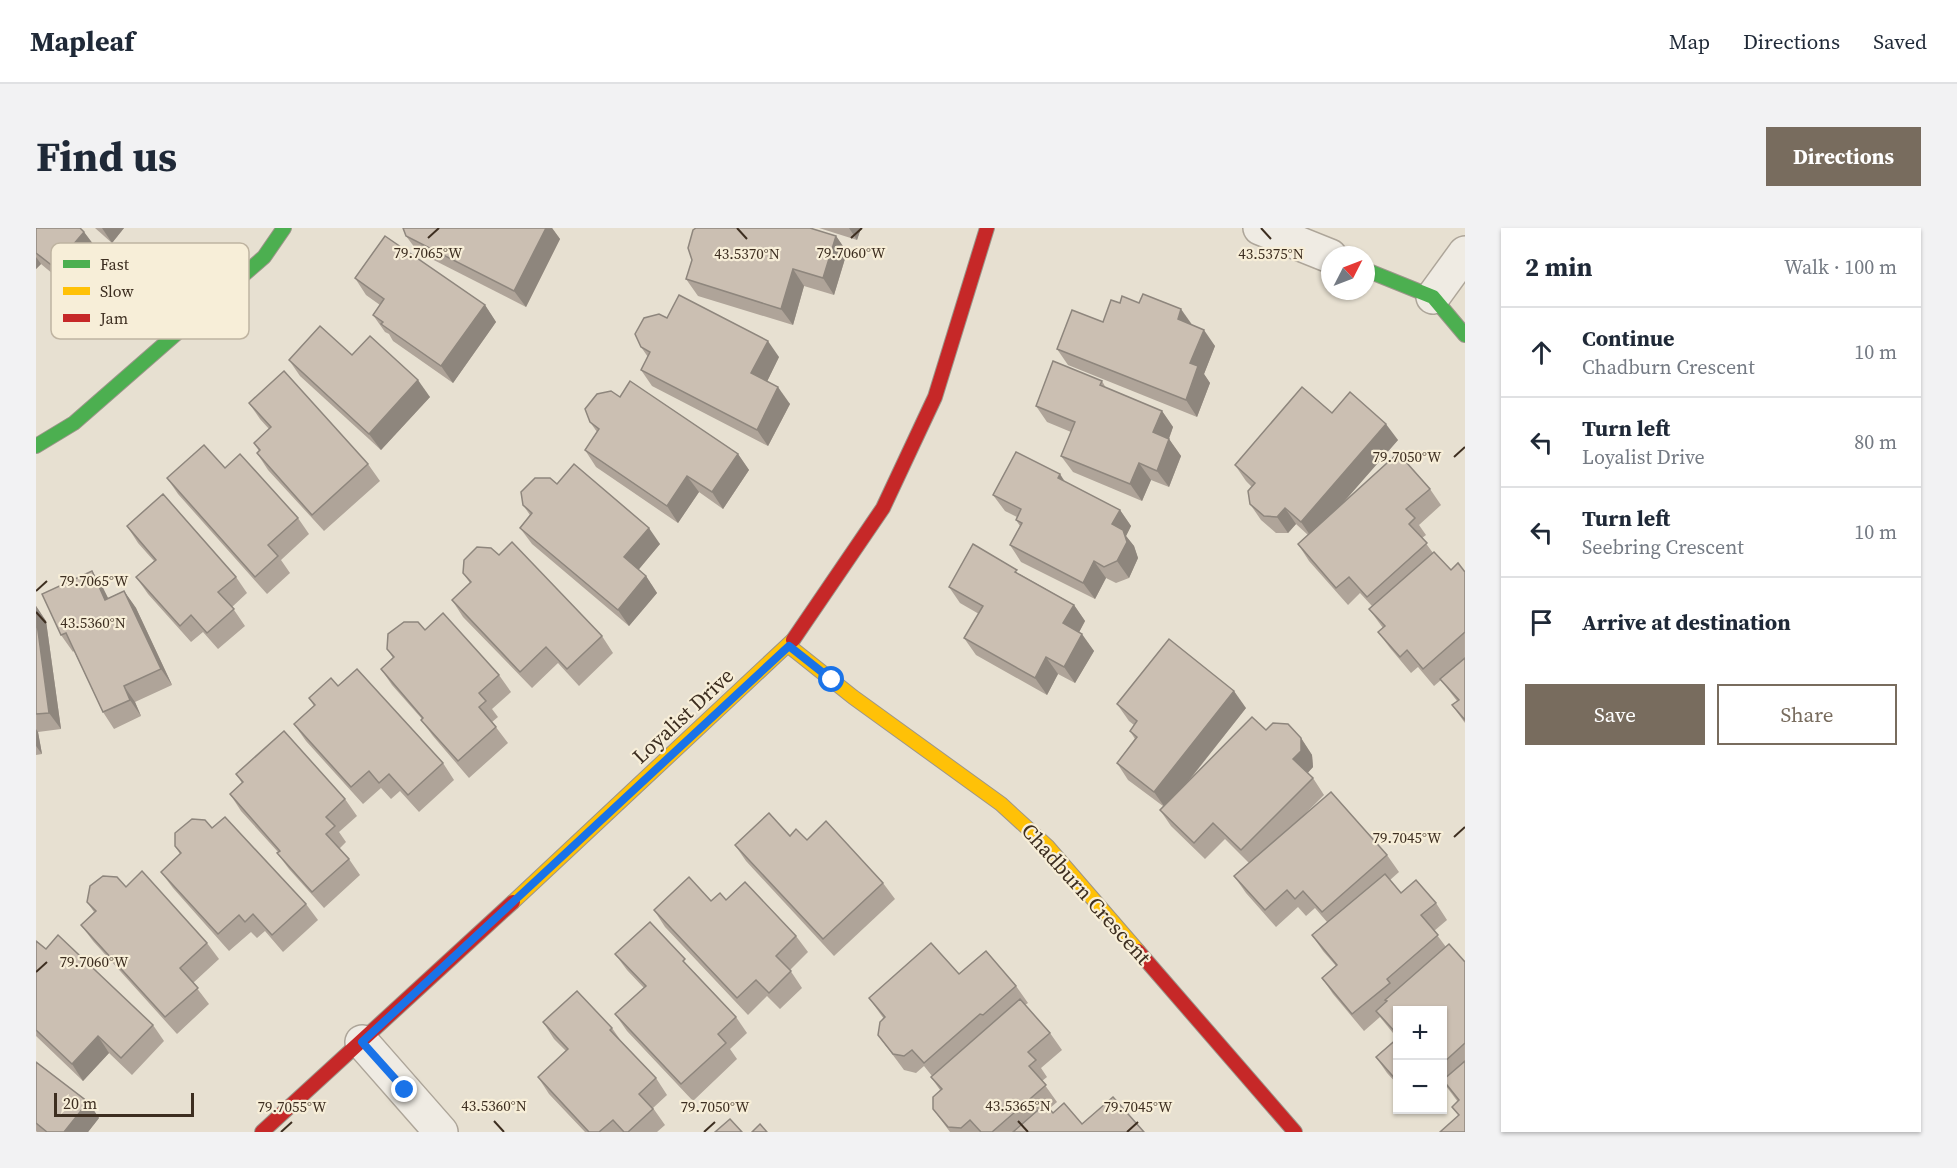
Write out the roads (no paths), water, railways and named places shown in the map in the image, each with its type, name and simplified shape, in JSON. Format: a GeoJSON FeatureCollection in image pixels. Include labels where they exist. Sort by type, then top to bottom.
{"type":"FeatureCollection","features":[{"type":"Feature","properties":{"kind":"street"},"geometry":{"type":"LineString","coordinates":[[249,270],[264,257],[285,228]]}},
{"type":"Feature","properties":{"kind":"street","name":"Loyalist Drive"},"geometry":{"type":"LineString","coordinates":[[262,1132],[789,646],[883,508],[926,418],[935,398],[987,228]]}},
{"type":"Feature","properties":{"kind":"street"},"geometry":{"type":"LineString","coordinates":[[1260,228],[1321,252]]}},
{"type":"Feature","properties":{"kind":"street"},"geometry":{"type":"LineString","coordinates":[[1433,297],[1465,253]]}},
{"type":"Feature","properties":{"kind":"street"},"geometry":{"type":"LineString","coordinates":[[1375,274],[1433,297],[1465,335]]}},
{"type":"Feature","properties":{"kind":"street"},"geometry":{"type":"LineString","coordinates":[[36,446],[74,423],[170,339]]}},
{"type":"Feature","properties":{"kind":"street","name":"Chadburn Crescent"},"geometry":{"type":"LineString","coordinates":[[789,646],[853,697],[1001,804],[1048,847],[1295,1132]]}},
{"type":"Feature","properties":{"kind":"street"},"geometry":{"type":"LineString","coordinates":[[362,1042],[441,1132]]}}]}
